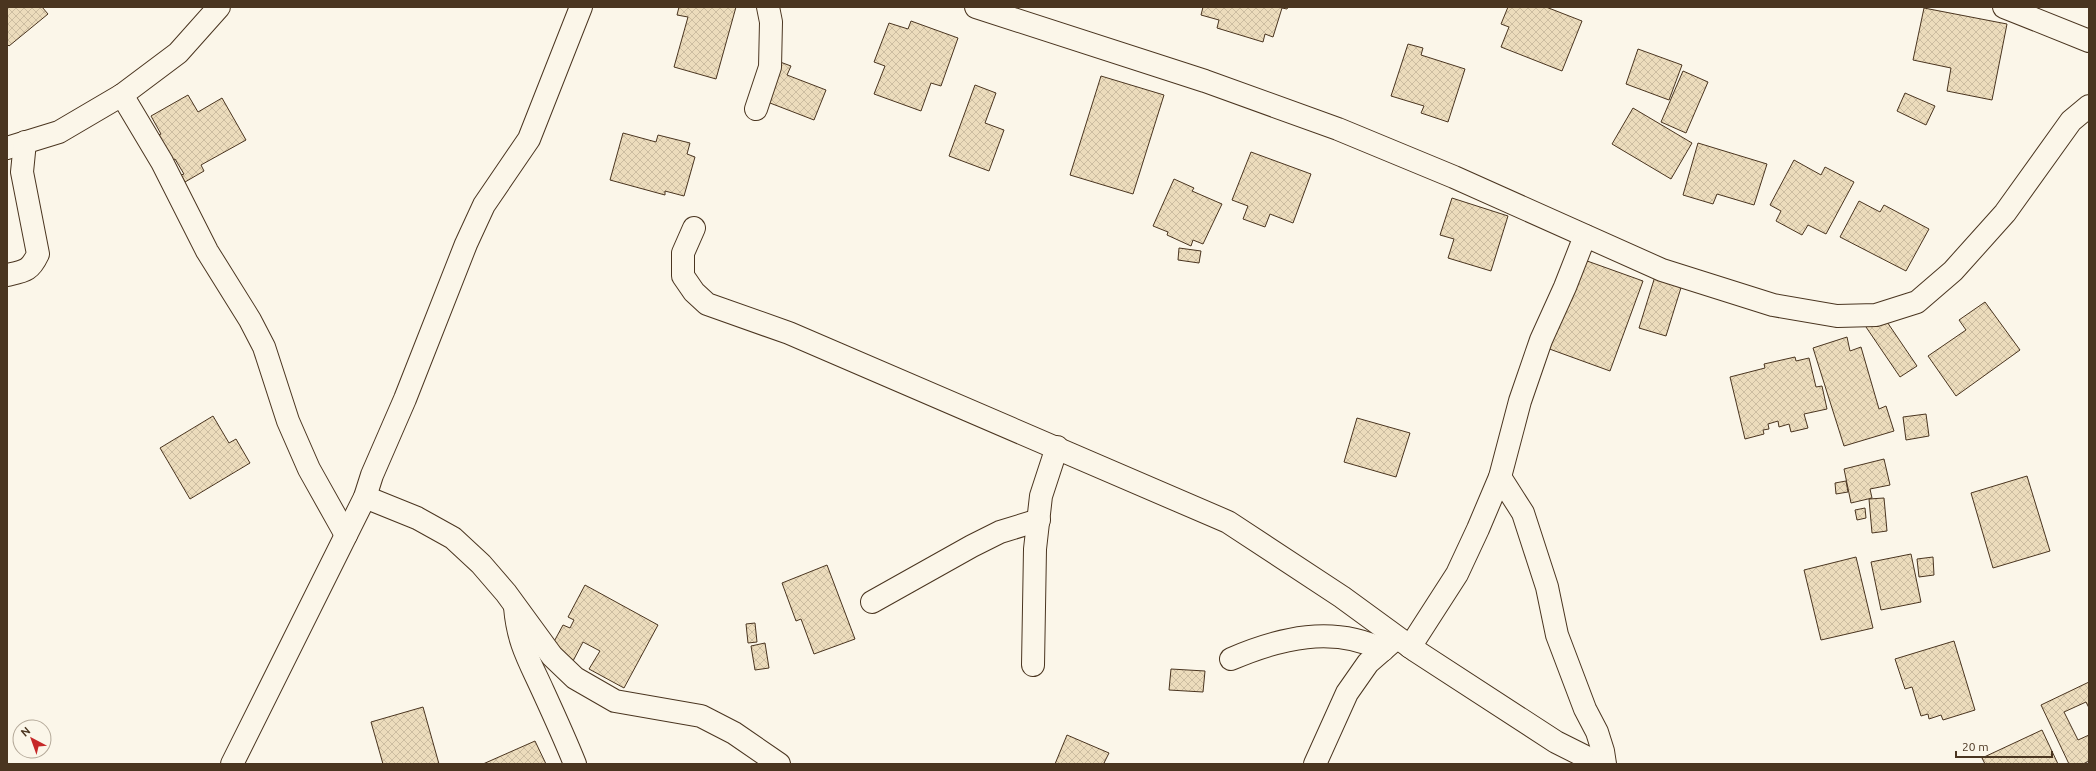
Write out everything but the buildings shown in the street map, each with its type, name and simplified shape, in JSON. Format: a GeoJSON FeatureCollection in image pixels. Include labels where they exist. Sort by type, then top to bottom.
{"type":"FeatureCollection","features":[{"type":"Feature","properties":{"kind":"street"},"geometry":{"type":"LineString","coordinates":[[7,274],[26,271],[33,266],[38,254],[16,145],[59,132],[122,95],[178,53],[219,7]]}},
{"type":"Feature","properties":{"kind":"street"},"geometry":{"type":"LineString","coordinates":[[232,764],[365,497],[372,475],[405,400],[466,244],[484,205],[529,139],[581,7]]}},
{"type":"Feature","properties":{"kind":"street"},"geometry":{"type":"LineString","coordinates":[[756,109],[770,67],[771,22],[768,7]]}},
{"type":"Feature","properties":{"kind":"street"},"geometry":{"type":"LineString","coordinates":[[976,7],[1205,81],[1338,129],[1454,177],[1662,270],[1773,305],[1837,316],[1876,315],[1917,302],[1953,271],[2005,213],[2071,121],[2089,106]]}},
{"type":"Feature","properties":{"kind":"street"},"geometry":{"type":"LineString","coordinates":[[2004,7],[2089,42]]}},
{"type":"Feature","properties":{"kind":"street"},"geometry":{"type":"LineString","coordinates":[[122,95],[162,162],[207,251],[250,320],[264,347],[288,421],[309,469],[346,535]]}},
{"type":"Feature","properties":{"kind":"street"},"geometry":{"type":"LineString","coordinates":[[694,228],[683,253],[683,276],[694,292],[707,304],[789,334],[1057,447],[1228,522],[1342,597],[1397,645],[1556,742],[1600,764]]}},
{"type":"Feature","properties":{"kind":"street"},"geometry":{"type":"LineString","coordinates":[[1315,764],[1347,693],[1368,663],[1397,645],[1457,574],[1500,477],[1520,401],[1541,340],[1565,288],[1585,236]]}},
{"type":"Feature","properties":{"kind":"street"},"geometry":{"type":"LineString","coordinates":[[1033,665],[1035,549],[1041,496],[1057,447]]}},
{"type":"Feature","properties":{"kind":"street"},"geometry":{"type":"LineString","coordinates":[[1500,477],[1523,513],[1547,587],[1557,635],[1585,709],[1597,732],[1603,751],[1605,764]]}},
{"type":"Feature","properties":{"kind":"street"},"geometry":{"type":"LineString","coordinates":[[365,497],[417,518],[453,538],[480,564],[515,606],[552,656],[582,682],[615,701],[700,716],[734,733],[779,764]]}},
{"type":"Feature","properties":{"kind":"street"},"geometry":{"type":"LineString","coordinates":[[872,602],[1000,532],[1039,520]]}},
{"type":"Feature","properties":{"kind":"street"},"geometry":{"type":"LineString","coordinates":[[515,606],[517,630],[524,653],[560,728],[574,764]]}},
{"type":"Feature","properties":{"kind":"street"},"geometry":{"type":"LineString","coordinates":[[1231,659],[1258,647],[1288,640],[1329,636],[1397,645]]}}]}
